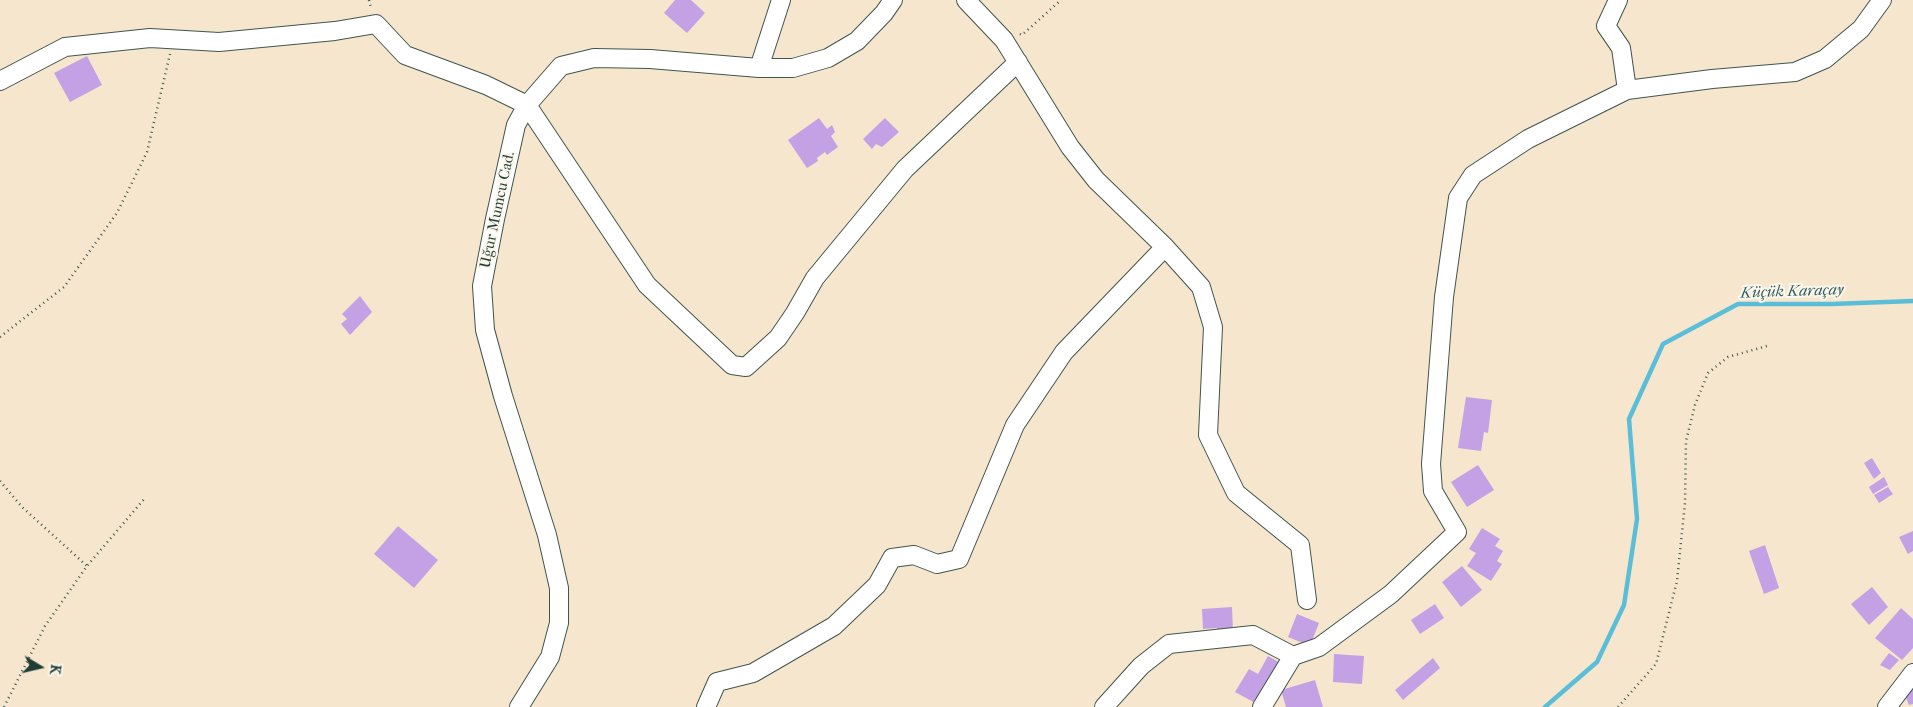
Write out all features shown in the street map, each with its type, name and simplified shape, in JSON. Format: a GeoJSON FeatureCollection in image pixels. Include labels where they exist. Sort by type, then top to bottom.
{"type":"FeatureCollection","features":[{"type":"Feature","properties":{"kind":"street"},"geometry":{"type":"LineString","coordinates":[[759,68],[781,0]]}},
{"type":"Feature","properties":{"kind":"street","name":"Uğur Mumcu Cad."},"geometry":{"type":"LineString","coordinates":[[519,707],[550,657],[559,623],[559,588],[547,535],[504,396],[486,330],[482,286],[494,219],[516,124],[527,105],[561,66],[594,58],[650,59],[759,68],[794,68],[828,58],[857,41],[884,13],[892,0]]}},
{"type":"Feature","properties":{"kind":"street"},"geometry":{"type":"LineString","coordinates":[[966,0],[1004,40],[1070,147],[1096,180],[1164,247],[1201,287],[1213,327],[1208,435],[1236,493],[1300,545],[1307,600]]}},
{"type":"Feature","properties":{"kind":"street"},"geometry":{"type":"LineString","coordinates":[[1618,0],[1606,26],[1621,48],[1627,90]]}},
{"type":"Feature","properties":{"kind":"street"},"geometry":{"type":"LineString","coordinates":[[1262,707],[1293,656],[1319,647],[1391,594],[1457,532],[1433,491],[1432,464],[1444,297],[1458,198],[1473,175],[1528,140],[1627,90],[1712,79],[1795,72],[1825,60],[1861,29],[1882,0]]}},
{"type":"Feature","properties":{"kind":"street"},"geometry":{"type":"LineString","coordinates":[[0,81],[65,47],[150,38],[219,42],[335,31],[376,24],[405,55],[486,85],[527,105],[647,286],[732,365],[746,367],[778,338],[815,278],[905,170],[1018,62]]}},
{"type":"Feature","properties":{"kind":"street"},"geometry":{"type":"LineString","coordinates":[[706,707],[717,682],[753,673],[834,626],[877,585],[892,558],[914,555],[937,564],[959,559],[1015,426],[1064,352],[1164,247]]}},
{"type":"Feature","properties":{"kind":"street"},"geometry":{"type":"LineString","coordinates":[[1104,707],[1141,666],[1169,644],[1253,635],[1293,656]]}},
{"type":"Feature","properties":{"kind":"street"},"geometry":{"type":"LineString","coordinates":[[1887,707],[1913,673]]}},
{"type":"Feature","properties":{"kind":"path"},"geometry":{"type":"LineString","coordinates":[[1015,29],[1022,35],[1061,0]]}},
{"type":"Feature","properties":{"kind":"path"},"geometry":{"type":"LineString","coordinates":[[0,337],[64,288],[118,213],[147,152],[174,39]]}},
{"type":"Feature","properties":{"kind":"path"},"geometry":{"type":"LineString","coordinates":[[1618,707],[1656,664],[1678,571],[1685,503],[1686,442],[1695,405],[1708,373],[1728,357],[1767,346]]}},
{"type":"Feature","properties":{"kind":"path"},"geometry":{"type":"LineString","coordinates":[[0,481],[22,507],[87,566]]}},
{"type":"Feature","properties":{"kind":"path"},"geometry":{"type":"LineString","coordinates":[[4,707],[45,626],[87,566],[145,498]]}},
{"type":"Feature","properties":{"kind":"building"},"geometry":{"type":"Polygon","coordinates":[[[675,0],[691,0],[705,13],[687,33],[664,13],[675,0]]]}},
{"type":"Feature","properties":{"kind":"building"},"geometry":{"type":"Polygon","coordinates":[[[87,56],[102,85],[70,102],[54,73],[87,56]]]}},
{"type":"Feature","properties":{"kind":"building"},"geometry":{"type":"Polygon","coordinates":[[[819,118],[827,129],[832,125],[835,132],[831,136],[838,147],[827,155],[825,152],[817,158],[818,161],[807,168],[788,140],[819,118]]]}},
{"type":"Feature","properties":{"kind":"building"},"geometry":{"type":"Polygon","coordinates":[[[885,118],[899,132],[882,147],[876,144],[872,149],[863,139],[885,118]]]}},
{"type":"Feature","properties":{"kind":"building"},"geometry":{"type":"Polygon","coordinates":[[[360,296],[372,312],[350,335],[341,324],[347,319],[342,314],[360,296]]]}},
{"type":"Feature","properties":{"kind":"building"},"geometry":{"type":"Polygon","coordinates":[[[1466,397],[1492,400],[1488,433],[1484,432],[1481,451],[1458,448],[1466,397]]]}},
{"type":"Feature","properties":{"kind":"building"},"geometry":{"type":"Polygon","coordinates":[[[1872,458],[1881,473],[1874,479],[1864,463],[1872,458]]]}},
{"type":"Feature","properties":{"kind":"building"},"geometry":{"type":"Polygon","coordinates":[[[1478,465],[1494,490],[1467,507],[1451,482],[1478,465]]]}},
{"type":"Feature","properties":{"kind":"building"},"geometry":{"type":"Polygon","coordinates":[[[1884,477],[1888,485],[1873,494],[1869,487],[1884,477]]]}},
{"type":"Feature","properties":{"kind":"building"},"geometry":{"type":"Polygon","coordinates":[[[1888,487],[1893,494],[1879,503],[1874,495],[1888,487]]]}},
{"type":"Feature","properties":{"kind":"building"},"geometry":{"type":"Polygon","coordinates":[[[398,526],[438,560],[414,588],[374,554],[398,526]]]}},
{"type":"Feature","properties":{"kind":"building"},"geometry":{"type":"Polygon","coordinates":[[[1482,528],[1500,539],[1495,546],[1503,551],[1497,561],[1502,564],[1491,581],[1467,566],[1476,553],[1469,549],[1482,528]]]}},
{"type":"Feature","properties":{"kind":"building"},"geometry":{"type":"Polygon","coordinates":[[[1913,531],[1913,551],[1908,554],[1899,537],[1913,531]]]}},
{"type":"Feature","properties":{"kind":"building"},"geometry":{"type":"Polygon","coordinates":[[[1765,545],[1779,588],[1764,594],[1749,551],[1765,545]]]}},
{"type":"Feature","properties":{"kind":"building"},"geometry":{"type":"Polygon","coordinates":[[[1462,566],[1482,590],[1461,607],[1442,582],[1462,566]]]}},
{"type":"Feature","properties":{"kind":"building"},"geometry":{"type":"Polygon","coordinates":[[[1872,587],[1888,607],[1869,625],[1851,604],[1872,587]]]}},
{"type":"Feature","properties":{"kind":"building"},"geometry":{"type":"Polygon","coordinates":[[[1435,604],[1444,618],[1420,634],[1411,620],[1435,604]]]}},
{"type":"Feature","properties":{"kind":"building"},"geometry":{"type":"Polygon","coordinates":[[[1232,607],[1233,632],[1217,632],[1217,628],[1203,629],[1202,609],[1232,607]]]}},
{"type":"Feature","properties":{"kind":"building"},"geometry":{"type":"Polygon","coordinates":[[[1901,608],[1913,619],[1913,648],[1902,660],[1875,638],[1901,608]]]}},
{"type":"Feature","properties":{"kind":"building"},"geometry":{"type":"Polygon","coordinates":[[[1297,614],[1319,623],[1310,646],[1288,637],[1297,614]]]}},
{"type":"Feature","properties":{"kind":"building"},"geometry":{"type":"Polygon","coordinates":[[[1889,653],[1899,660],[1890,670],[1880,665],[1889,653]]]}},
{"type":"Feature","properties":{"kind":"building"},"geometry":{"type":"Polygon","coordinates":[[[1334,654],[1364,656],[1362,684],[1333,682],[1334,654]]]}},
{"type":"Feature","properties":{"kind":"building"},"geometry":{"type":"Polygon","coordinates":[[[1268,656],[1282,664],[1259,705],[1235,692],[1249,669],[1258,674],[1268,656]]]}},
{"type":"Feature","properties":{"kind":"building"},"geometry":{"type":"Polygon","coordinates":[[[1433,658],[1440,668],[1403,700],[1395,690],[1433,658]]]}},
{"type":"Feature","properties":{"kind":"building"},"geometry":{"type":"Polygon","coordinates":[[[1913,678],[1913,704],[1909,705],[1903,691],[1913,678]]]}},
{"type":"Feature","properties":{"kind":"building"},"geometry":{"type":"Polygon","coordinates":[[[1315,680],[1323,707],[1286,707],[1281,690],[1315,680]]]}},
{"type":"Feature","properties":{"kind":"waterway","name":"Küçük Karaçay"},"geometry":{"type":"LineString","coordinates":[[1545,707],[1597,662],[1624,605],[1637,519],[1629,419],[1663,344],[1738,304],[1832,304],[1913,301]]}}]}
